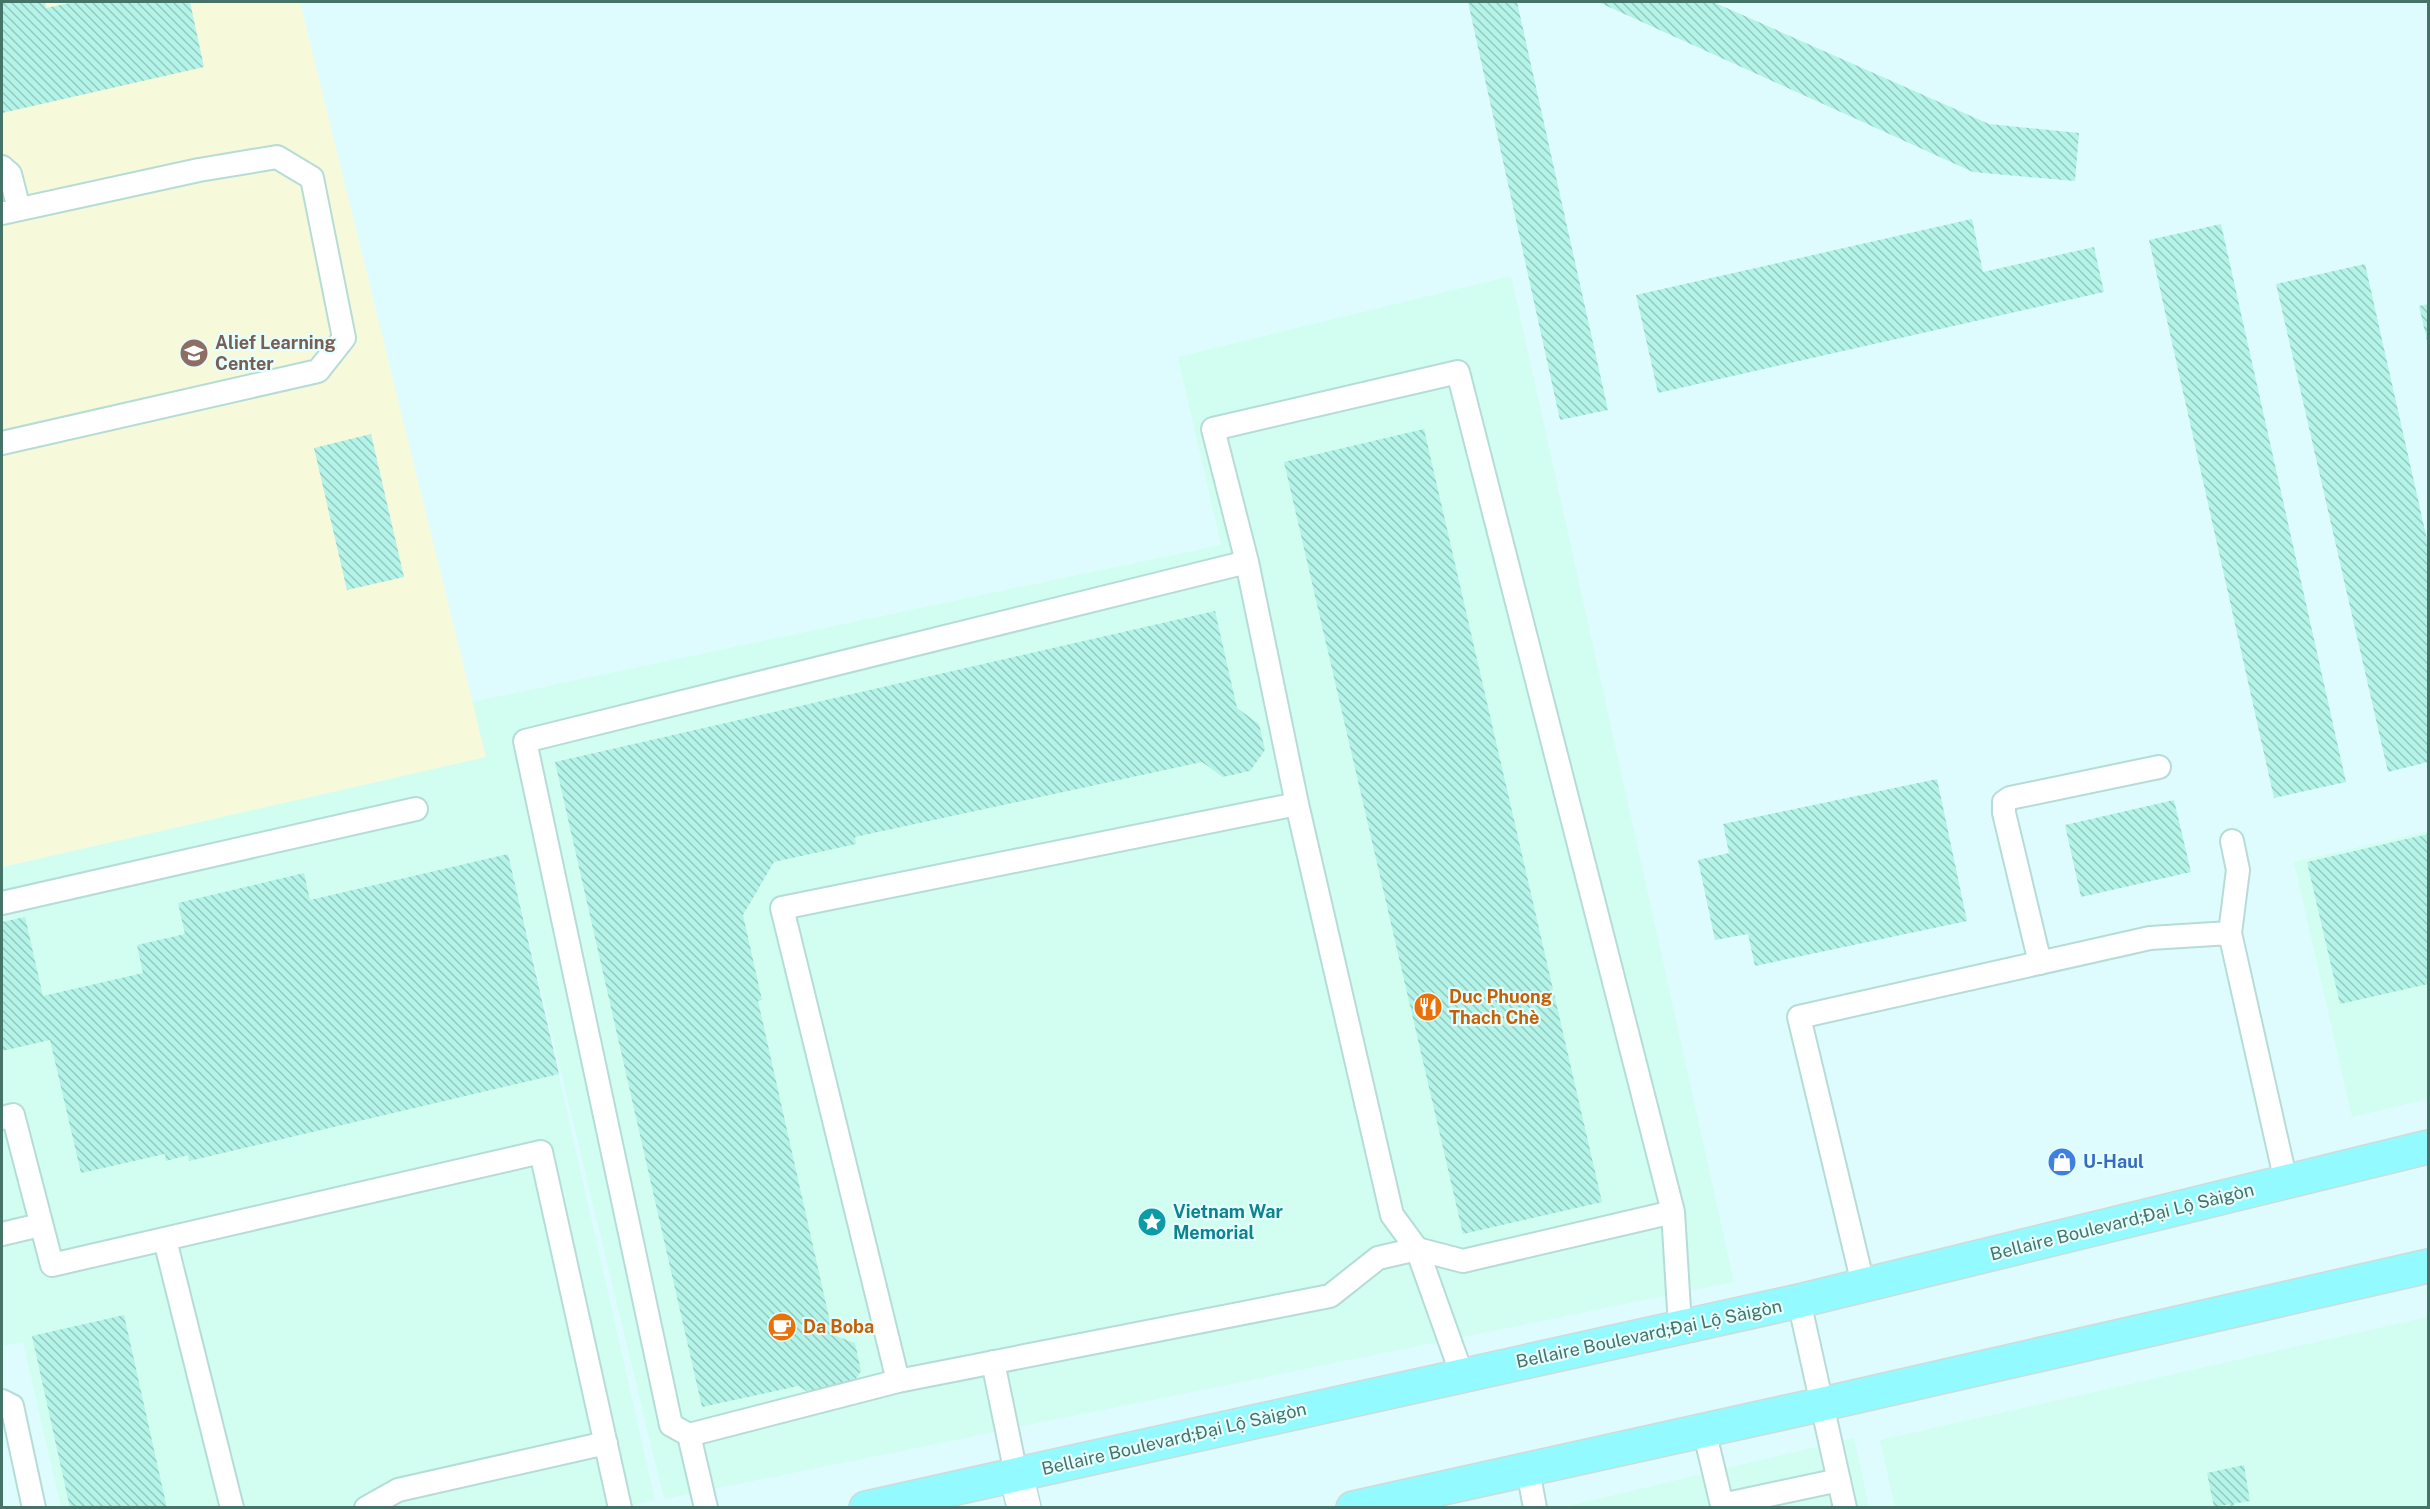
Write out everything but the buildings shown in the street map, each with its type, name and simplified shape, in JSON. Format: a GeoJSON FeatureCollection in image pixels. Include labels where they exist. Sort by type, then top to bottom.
{"type":"FeatureCollection","features":[{"type":"Feature","properties":{"kind":"main road","name":"Bellaire Boulevard;Đại Lộ Sàigòn"},"geometry":{"type":"LineString","coordinates":[[866,1508],[1799,1301],[2428,1147]]}},
{"type":"Feature","properties":{"kind":"main road"},"geometry":{"type":"LineString","coordinates":[[1353,1508],[2428,1266]]}},
{"type":"Feature","properties":{"kind":"street"},"geometry":{"type":"LineString","coordinates":[[1016,1474],[1024,1508]]}},
{"type":"Feature","properties":{"kind":"lane"},"geometry":{"type":"LineString","coordinates":[[2,167],[10,174],[10,211],[199,170],[277,157],[312,178],[344,338],[318,371],[2,443]]}},
{"type":"Feature","properties":{"kind":"lane"},"geometry":{"type":"LineString","coordinates":[[1462,1375],[1417,1249],[1392,1215],[1297,804],[1247,562],[1213,429],[1458,372],[1673,1212],[1680,1326]]}},
{"type":"Feature","properties":{"kind":"lane"},"geometry":{"type":"LineString","coordinates":[[1247,562],[525,741],[671,1425],[689,1434],[898,1381],[1330,1296],[1378,1258],[1417,1249],[1462,1261],[1673,1212]]}},
{"type":"Feature","properties":{"kind":"lane"},"geometry":{"type":"LineString","coordinates":[[2040,963],[2004,813],[2004,802],[2010,798],[2159,767]]}},
{"type":"Feature","properties":{"kind":"lane"},"geometry":{"type":"LineString","coordinates":[[898,1381],[782,909],[1297,804]]}},
{"type":"Feature","properties":{"kind":"lane"},"geometry":{"type":"LineString","coordinates":[[2,903],[417,809]]}},
{"type":"Feature","properties":{"kind":"lane"},"geometry":{"type":"LineString","coordinates":[[2232,841],[2238,870],[2230,933],[2286,1182]]}},
{"type":"Feature","properties":{"kind":"lane"},"geometry":{"type":"LineString","coordinates":[[1863,1284],[1799,1017],[2150,938],[2230,933]]}},
{"type":"Feature","properties":{"kind":"lane"},"geometry":{"type":"LineString","coordinates":[[2,1118],[13,1115],[52,1265],[541,1152],[620,1508]]}},
{"type":"Feature","properties":{"kind":"lane"},"geometry":{"type":"LineString","coordinates":[[2,1234],[40,1225]]}},
{"type":"Feature","properties":{"kind":"lane"},"geometry":{"type":"LineString","coordinates":[[165,1240],[232,1508]]}},
{"type":"Feature","properties":{"kind":"lane"},"geometry":{"type":"LineString","coordinates":[[1799,1301],[1845,1508]]}},
{"type":"Feature","properties":{"kind":"lane"},"geometry":{"type":"LineString","coordinates":[[993,1362],[1016,1474]]}},
{"type":"Feature","properties":{"kind":"lane"},"geometry":{"type":"LineString","coordinates":[[2,1401],[12,1406],[34,1508]]}},
{"type":"Feature","properties":{"kind":"lane"},"geometry":{"type":"LineString","coordinates":[[1704,1430],[1722,1504],[1839,1480]]}},
{"type":"Feature","properties":{"kind":"lane"},"geometry":{"type":"LineString","coordinates":[[689,1434],[706,1508]]}},
{"type":"Feature","properties":{"kind":"lane"},"geometry":{"type":"LineString","coordinates":[[366,1508],[606,1443]]}},
{"type":"Feature","properties":{"kind":"lane"},"geometry":{"type":"LineString","coordinates":[[1528,1470],[1535,1508]]}},
{"type":"Feature","properties":{"kind":"shaded area","name":"Alief Learning Center"},"geometry":{"type":"Polygon","coordinates":[[[2,2],[300,2],[486,757],[2,867],[2,2]]]}},
{"type":"Feature","properties":{"kind":"shaded area"},"geometry":{"type":"Polygon","coordinates":[[[1511,276],[1734,1282],[664,1499],[506,843],[655,1500],[622,1508],[61,1507],[23,1342],[2,1346],[2,867],[485,757],[472,702],[1221,545],[1178,357],[1511,276]]]}},
{"type":"Feature","properties":{"kind":"shaded area"},"geometry":{"type":"Polygon","coordinates":[[[2428,831],[2428,1099],[2352,1117],[2294,862],[2428,831]]]}},
{"type":"Feature","properties":{"kind":"shaded area"},"geometry":{"type":"Polygon","coordinates":[[[2428,1317],[2428,1507],[1895,1507],[1880,1440],[2428,1317]]]}},
{"type":"Feature","properties":{"kind":"shaded area"},"geometry":{"type":"Polygon","coordinates":[[[1854,1438],[1869,1507],[1560,1508],[1854,1438]]]}},
{"type":"Feature","properties":{"kind":"place","name":"Alief Learning Center"},"geometry":{"type":"Point","coordinates":[194,353]}},
{"type":"Feature","properties":{"kind":"place","name":"Duc Phuong Thach Chè"},"geometry":{"type":"Point","coordinates":[1428,1007]}},
{"type":"Feature","properties":{"kind":"place","name":"U-Haul"},"geometry":{"type":"Point","coordinates":[2062,1162]}},
{"type":"Feature","properties":{"kind":"place","name":"Vietnam War Memorial"},"geometry":{"type":"Point","coordinates":[1152,1222]}},
{"type":"Feature","properties":{"kind":"place","name":"Da Boba"},"geometry":{"type":"Point","coordinates":[782,1327]}}]}
